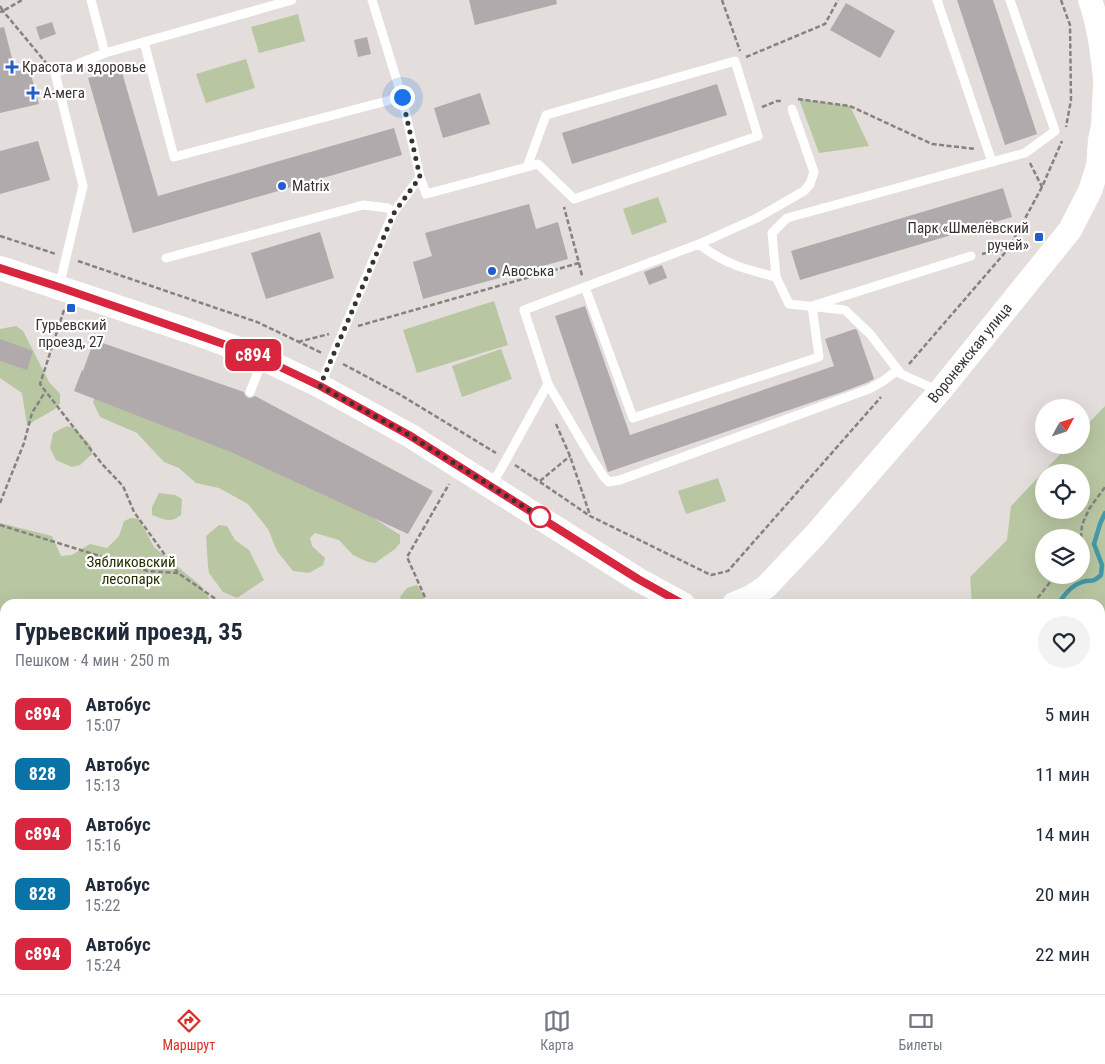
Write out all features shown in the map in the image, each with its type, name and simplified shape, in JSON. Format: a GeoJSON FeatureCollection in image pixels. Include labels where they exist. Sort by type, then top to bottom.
{"type":"FeatureCollection","features":[{"type":"Feature","properties":{"kind":"street"},"geometry":{"type":"LineString","coordinates":[[1090,0],[1096,17],[1105,78]]}},
{"type":"Feature","properties":{"kind":"street","name":"Воронежская улица"},"geometry":{"type":"LineString","coordinates":[[746,599],[766,587],[815,535],[940,391],[1070,230],[1090,191],[1098,166],[1103,126],[1105,84]]}},
{"type":"Feature","properties":{"kind":"street"},"geometry":{"type":"LineString","coordinates":[[0,268],[203,336],[263,359],[320,386],[409,435],[638,579],[674,599]]}},
{"type":"Feature","properties":{"kind":"lane"},"geometry":{"type":"LineString","coordinates":[[91,0],[105,53]]}},
{"type":"Feature","properties":{"kind":"lane"},"geometry":{"type":"LineString","coordinates":[[59,287],[83,186],[54,73],[105,53],[292,0]]}},
{"type":"Feature","properties":{"kind":"lane"},"geometry":{"type":"LineString","coordinates":[[372,0],[402,97],[420,177],[426,194],[527,167],[538,164],[574,198],[758,136],[735,61],[546,115],[527,167]]}},
{"type":"Feature","properties":{"kind":"lane"},"geometry":{"type":"LineString","coordinates":[[937,0],[992,162]]}},
{"type":"Feature","properties":{"kind":"lane"},"geometry":{"type":"LineString","coordinates":[[940,391],[900,372],[870,334],[845,310],[789,304],[776,278],[772,233],[787,218],[1025,153],[1055,131],[1010,0]]}},
{"type":"Feature","properties":{"kind":"lane"},"geometry":{"type":"LineString","coordinates":[[144,42],[174,158],[402,97]]}},
{"type":"Feature","properties":{"kind":"lane"},"geometry":{"type":"LineString","coordinates":[[792,104],[814,172],[810,184],[804,191],[758,218],[699,244],[524,310],[548,384],[590,457],[609,482],[630,477],[869,389],[900,372]]}},
{"type":"Feature","properties":{"kind":"lane"},"geometry":{"type":"LineString","coordinates":[[320,386],[394,213],[420,177]]}},
{"type":"Feature","properties":{"kind":"lane"},"geometry":{"type":"LineString","coordinates":[[166,258],[363,205],[388,208],[394,213]]}},
{"type":"Feature","properties":{"kind":"lane"},"geometry":{"type":"LineString","coordinates":[[699,244],[711,254],[738,267],[776,278]]}},
{"type":"Feature","properties":{"kind":"lane"},"geometry":{"type":"LineString","coordinates":[[812,306],[971,256]]}},
{"type":"Feature","properties":{"kind":"lane"},"geometry":{"type":"LineString","coordinates":[[585,287],[632,418],[819,357],[812,306]]}},
{"type":"Feature","properties":{"kind":"lane"},"geometry":{"type":"LineString","coordinates":[[250,392],[263,359]]}},
{"type":"Feature","properties":{"kind":"lane"},"geometry":{"type":"LineString","coordinates":[[491,486],[548,384]]}},
{"type":"Feature","properties":{"kind":"path"},"geometry":{"type":"LineString","coordinates":[[2,11],[17,1],[22,0]]}},
{"type":"Feature","properties":{"kind":"path"},"geometry":{"type":"LineString","coordinates":[[722,0],[742,58],[825,24],[838,0]]}},
{"type":"Feature","properties":{"kind":"path"},"geometry":{"type":"LineString","coordinates":[[900,372],[1009,248],[1042,187],[1064,135],[1071,100],[1070,25],[1061,0]]}},
{"type":"Feature","properties":{"kind":"path"},"geometry":{"type":"LineString","coordinates":[[0,6],[2,11],[54,73]]}},
{"type":"Feature","properties":{"kind":"path"},"geometry":{"type":"LineString","coordinates":[[792,104],[799,99],[850,106],[932,144],[988,150]]}},
{"type":"Feature","properties":{"kind":"path"},"geometry":{"type":"LineString","coordinates":[[751,111],[784,100]]}},
{"type":"Feature","properties":{"kind":"path"},"geometry":{"type":"LineString","coordinates":[[1025,153],[1042,187]]}},
{"type":"Feature","properties":{"kind":"path"},"geometry":{"type":"LineString","coordinates":[[298,342],[579,263],[558,184]]}},
{"type":"Feature","properties":{"kind":"path"},"geometry":{"type":"LineString","coordinates":[[0,236],[257,322],[399,394],[506,460],[590,516],[710,575],[728,571],[881,396]]}},
{"type":"Feature","properties":{"kind":"path"},"geometry":{"type":"LineString","coordinates":[[971,256],[1009,248]]}},
{"type":"Feature","properties":{"kind":"path"},"geometry":{"type":"LineString","coordinates":[[64,310],[40,384],[102,464],[123,486],[134,512],[178,572],[216,599]]}},
{"type":"Feature","properties":{"kind":"path"},"geometry":{"type":"LineString","coordinates":[[0,503],[24,443],[32,413],[46,391]]}},
{"type":"Feature","properties":{"kind":"path"},"geometry":{"type":"LineString","coordinates":[[554,420],[570,456],[590,516]]}},
{"type":"Feature","properties":{"kind":"path"},"geometry":{"type":"LineString","coordinates":[[540,482],[570,456]]}},
{"type":"Feature","properties":{"kind":"path"},"geometry":{"type":"LineString","coordinates":[[426,599],[406,557],[449,484]]}},
{"type":"Feature","properties":{"kind":"path"},"geometry":{"type":"LineString","coordinates":[[1082,529],[1085,517],[1105,486]]}},
{"type":"Feature","properties":{"kind":"path"},"geometry":{"type":"LineString","coordinates":[[0,525],[148,571],[178,572]]}},
{"type":"Feature","properties":{"kind":"path"},"geometry":{"type":"LineString","coordinates":[[1036,599],[1049,584]]}},
{"type":"Feature","properties":{"kind":"green space"},"geometry":{"type":"Polygon","coordinates":[[[298,14],[305,41],[259,53],[251,27],[298,14]]]}},
{"type":"Feature","properties":{"kind":"green space"},"geometry":{"type":"Polygon","coordinates":[[[246,59],[255,88],[206,103],[196,74],[246,59]]]}},
{"type":"Feature","properties":{"kind":"green space"},"geometry":{"type":"Polygon","coordinates":[[[799,99],[850,106],[869,146],[819,153],[799,99]]]}},
{"type":"Feature","properties":{"kind":"green space"},"geometry":{"type":"Polygon","coordinates":[[[658,197],[667,222],[632,235],[623,209],[658,197]]]}},
{"type":"Feature","properties":{"kind":"green space"},"geometry":{"type":"Polygon","coordinates":[[[494,301],[508,345],[417,373],[403,330],[494,301]]]}},
{"type":"Feature","properties":{"kind":"green space"},"geometry":{"type":"Polygon","coordinates":[[[16,326],[23,331],[49,382],[60,394],[60,403],[55,409],[27,425],[22,393],[0,378],[0,329],[16,326]]]}},
{"type":"Feature","properties":{"kind":"green space"},"geometry":{"type":"Polygon","coordinates":[[[501,349],[512,379],[462,397],[452,366],[501,349]]]}},
{"type":"Feature","properties":{"kind":"green space"},"geometry":{"type":"Polygon","coordinates":[[[117,385],[360,509],[400,535],[400,543],[395,549],[375,563],[353,555],[339,540],[315,533],[310,538],[312,546],[325,558],[323,565],[309,573],[293,571],[277,551],[268,529],[248,504],[219,488],[196,483],[179,468],[164,462],[137,433],[100,417],[93,402],[96,395],[117,385]]]}},
{"type":"Feature","properties":{"kind":"green space"},"geometry":{"type":"Polygon","coordinates":[[[1105,406],[1105,599],[972,599],[970,577],[1007,540],[1011,506],[1035,481],[1035,519],[1090,519],[1090,464],[1051,464],[1060,454],[1090,454],[1090,422],[1105,406]]]}},
{"type":"Feature","properties":{"kind":"green space"},"geometry":{"type":"Polygon","coordinates":[[[67,426],[75,428],[91,446],[92,454],[80,465],[72,467],[56,460],[50,448],[53,433],[67,426]]]}},
{"type":"Feature","properties":{"kind":"green space"},"geometry":{"type":"Polygon","coordinates":[[[718,478],[726,501],[686,514],[678,491],[718,478]]]}},
{"type":"Feature","properties":{"kind":"green space"},"geometry":{"type":"Polygon","coordinates":[[[159,493],[175,495],[182,499],[181,515],[170,520],[152,515],[152,507],[159,493]]]}},
{"type":"Feature","properties":{"kind":"green space","name":"Зябликовский лесопарк"},"geometry":{"type":"Polygon","coordinates":[[[131,518],[139,519],[154,547],[201,586],[210,599],[0,599],[0,523],[52,536],[61,556],[72,555],[90,544],[107,548],[119,536],[124,521],[131,518]]]}},
{"type":"Feature","properties":{"kind":"green space"},"geometry":{"type":"Polygon","coordinates":[[[219,525],[227,526],[235,540],[249,550],[264,580],[237,598],[223,592],[209,573],[206,536],[219,525]]]}},
{"type":"Feature","properties":{"kind":"green space"},"geometry":{"type":"Polygon","coordinates":[[[417,585],[424,599],[401,599],[400,597],[407,588],[417,585]]]}},
{"type":"Feature","properties":{"kind":"building"},"geometry":{"type":"Polygon","coordinates":[[[469,0],[556,0],[557,4],[475,25],[469,0]]]}},
{"type":"Feature","properties":{"kind":"building"},"geometry":{"type":"Polygon","coordinates":[[[957,0],[993,0],[1037,134],[1005,145],[957,0]]]}},
{"type":"Feature","properties":{"kind":"building"},"geometry":{"type":"Polygon","coordinates":[[[846,3],[895,31],[880,58],[830,30],[846,3]]]}},
{"type":"Feature","properties":{"kind":"building"},"geometry":{"type":"Polygon","coordinates":[[[52,22],[56,34],[40,40],[36,27],[52,22]]]}},
{"type":"Feature","properties":{"kind":"building"},"geometry":{"type":"Polygon","coordinates":[[[4,27],[15,70],[29,67],[39,104],[0,113],[0,28],[4,27]]]}},
{"type":"Feature","properties":{"kind":"building"},"geometry":{"type":"Polygon","coordinates":[[[367,37],[371,54],[358,57],[354,40],[367,37]]]}},
{"type":"Feature","properties":{"kind":"building"},"geometry":{"type":"Polygon","coordinates":[[[121,69],[158,196],[394,128],[402,155],[133,233],[88,78],[121,69]]]}},
{"type":"Feature","properties":{"kind":"building"},"geometry":{"type":"Polygon","coordinates":[[[717,84],[727,115],[572,164],[562,133],[717,84]]]}},
{"type":"Feature","properties":{"kind":"building"},"geometry":{"type":"Polygon","coordinates":[[[480,93],[490,124],[443,138],[434,108],[480,93]]]}},
{"type":"Feature","properties":{"kind":"building"},"geometry":{"type":"Polygon","coordinates":[[[38,141],[50,180],[0,194],[0,151],[38,141]]]}},
{"type":"Feature","properties":{"kind":"building"},"geometry":{"type":"Polygon","coordinates":[[[1003,188],[1012,217],[800,280],[791,251],[1003,188]]]}},
{"type":"Feature","properties":{"kind":"building"},"geometry":{"type":"Polygon","coordinates":[[[529,204],[536,229],[558,222],[568,259],[423,299],[413,262],[432,256],[425,233],[529,204]]]}},
{"type":"Feature","properties":{"kind":"building"},"geometry":{"type":"Polygon","coordinates":[[[320,232],[334,278],[266,299],[251,253],[320,232]]]}},
{"type":"Feature","properties":{"kind":"building"},"geometry":{"type":"Polygon","coordinates":[[[662,265],[667,278],[649,285],[644,272],[662,265]]]}},
{"type":"Feature","properties":{"kind":"building"},"geometry":{"type":"Polygon","coordinates":[[[585,306],[630,435],[834,366],[825,339],[855,329],[857,330],[874,379],[842,392],[608,472],[555,316],[585,306]]]}},
{"type":"Feature","properties":{"kind":"building"},"geometry":{"type":"Polygon","coordinates":[[[0,339],[33,351],[27,370],[0,361],[0,339]]]}},
{"type":"Feature","properties":{"kind":"building"},"geometry":{"type":"Polygon","coordinates":[[[94,340],[244,392],[248,398],[255,396],[433,491],[408,534],[231,452],[74,391],[94,340]]]}},
{"type":"Feature","properties":{"kind":"waterway"},"geometry":{"type":"LineString","coordinates":[[1062,599],[1071,588],[1101,575],[1102,565],[1094,544],[1105,513]]}},
{"type":"Feature","properties":{"kind":"bus line","name":"с894"},"geometry":{"type":"LineString","coordinates":[[0,268],[255,355],[320,386],[409,435],[638,579],[674,599]]}},
{"type":"Feature","properties":{"kind":"place","name":"Красота и здоровье"},"geometry":{"type":"Point","coordinates":[12,67]}},
{"type":"Feature","properties":{"kind":"place","name":"А-мега"},"geometry":{"type":"Point","coordinates":[33,93]}},
{"type":"Feature","properties":{"kind":"place","name":"Matrix"},"geometry":{"type":"Point","coordinates":[282,186]}},
{"type":"Feature","properties":{"kind":"place","name":"Парк «Шмелёвский ручей»"},"geometry":{"type":"Point","coordinates":[1039,237]}},
{"type":"Feature","properties":{"kind":"place","name":"Авоська"},"geometry":{"type":"Point","coordinates":[492,271]}},
{"type":"Feature","properties":{"kind":"place","name":"Гурьевский проезд, 27"},"geometry":{"type":"Point","coordinates":[71,308]}},
{"type":"Feature","properties":{"kind":"route"},"geometry":{"type":"LineString","coordinates":[[402,97],[420,177],[394,213],[320,386],[409,435],[540,517]]}}]}
